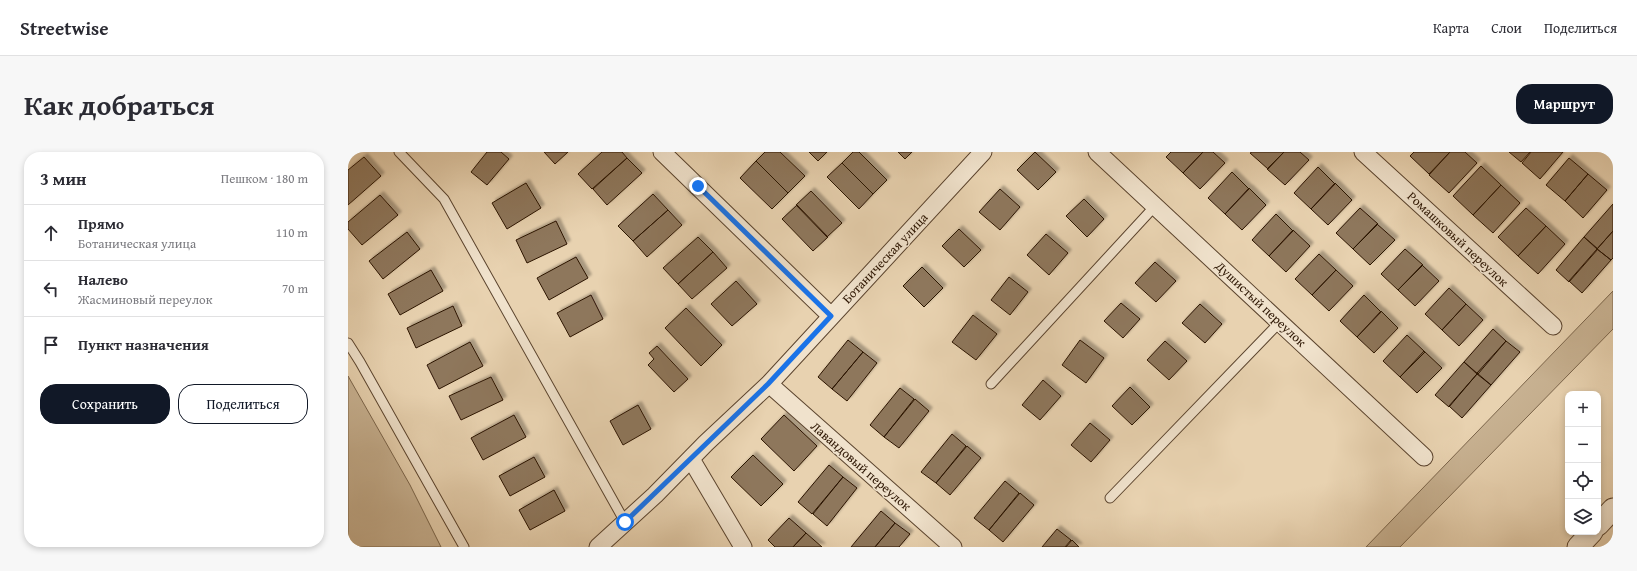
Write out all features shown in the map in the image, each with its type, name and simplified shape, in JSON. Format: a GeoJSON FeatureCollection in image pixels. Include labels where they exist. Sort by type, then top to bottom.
{"type":"FeatureCollection","features":[{"type":"Feature","properties":{"kind":"street"},"geometry":{"type":"LineString","coordinates":[[662,152],[831,316]]}},
{"type":"Feature","properties":{"kind":"street","name":"Ботаническая улица"},"geometry":{"type":"LineString","coordinates":[[598,547],[768,384],[982,152]]}},
{"type":"Feature","properties":{"kind":"street","name":"Душистый переулок"},"geometry":{"type":"LineString","coordinates":[[1096,152],[1424,457]]}},
{"type":"Feature","properties":{"kind":"street","name":"Ромашковый переулок"},"geometry":{"type":"LineString","coordinates":[[1363,152],[1553,326]]}},
{"type":"Feature","properties":{"kind":"street","name":"Лавандовый переулок"},"geometry":{"type":"LineString","coordinates":[[768,384],[953,547]]}},
{"type":"Feature","properties":{"kind":"street"},"geometry":{"type":"LineString","coordinates":[[691,459],[743,547]]}},
{"type":"Feature","properties":{"kind":"street"},"geometry":{"type":"LineString","coordinates":[[1601,522],[1613,509]]}},
{"type":"Feature","properties":{"kind":"street"},"geometry":{"type":"LineString","coordinates":[[1578,547],[1589,535]]}},
{"type":"Feature","properties":{"kind":"lane"},"geometry":{"type":"LineString","coordinates":[[399,152],[444,199],[625,522]]}},
{"type":"Feature","properties":{"kind":"lane"},"geometry":{"type":"LineString","coordinates":[[991,384],[1155,206]]}},
{"type":"Feature","properties":{"kind":"lane"},"geometry":{"type":"LineString","coordinates":[[1110,498],[1280,322]]}},
{"type":"Feature","properties":{"kind":"lane"},"geometry":{"type":"LineString","coordinates":[[348,343],[464,547]]}},
{"type":"Feature","properties":{"kind":"shaded area"},"geometry":{"type":"Polygon","coordinates":[[[1613,291],[1613,329],[1400,547],[1366,547],[1613,291]]]}},
{"type":"Feature","properties":{"kind":"shaded area"},"geometry":{"type":"Polygon","coordinates":[[[348,376],[410,485],[441,547],[348,547],[348,376]]]}},
{"type":"Feature","properties":{"kind":"building"},"geometry":{"type":"Polygon","coordinates":[[[487,152],[501,152],[509,159],[487,185],[471,172],[487,152]]]}},
{"type":"Feature","properties":{"kind":"building"},"geometry":{"type":"Polygon","coordinates":[[[544,152],[568,152],[555,164],[544,152]]]}},
{"type":"Feature","properties":{"kind":"building"},"geometry":{"type":"Polygon","coordinates":[[[602,152],[622,152],[627,158],[592,189],[578,174],[602,152]]]}},
{"type":"Feature","properties":{"kind":"building"},"geometry":{"type":"Polygon","coordinates":[[[765,152],[780,152],[805,176],[788,193],[756,161],[765,152]]]}},
{"type":"Feature","properties":{"kind":"building"},"geometry":{"type":"Polygon","coordinates":[[[809,152],[827,152],[818,161],[809,152]]]}},
{"type":"Feature","properties":{"kind":"building"},"geometry":{"type":"Polygon","coordinates":[[[853,152],[859,152],[887,180],[873,194],[842,163],[853,152]]]}},
{"type":"Feature","properties":{"kind":"building"},"geometry":{"type":"Polygon","coordinates":[[[898,152],[912,152],[905,159],[898,152]]]}},
{"type":"Feature","properties":{"kind":"building"},"geometry":{"type":"Polygon","coordinates":[[[1035,152],[1056,172],[1038,190],[1017,170],[1035,152]]]}},
{"type":"Feature","properties":{"kind":"building"},"geometry":{"type":"Polygon","coordinates":[[[1171,152],[1203,152],[1183,173],[1166,157],[1171,152]]]}},
{"type":"Feature","properties":{"kind":"building"},"geometry":{"type":"Polygon","coordinates":[[[1203,152],[1213,152],[1225,163],[1200,189],[1183,173],[1203,152]]]}},
{"type":"Feature","properties":{"kind":"building"},"geometry":{"type":"Polygon","coordinates":[[[1284,152],[1268,169],[1250,153],[1284,152]]]}},
{"type":"Feature","properties":{"kind":"building"},"geometry":{"type":"Polygon","coordinates":[[[1284,152],[1300,152],[1309,160],[1285,185],[1267,169],[1284,152]]]}},
{"type":"Feature","properties":{"kind":"building"},"geometry":{"type":"Polygon","coordinates":[[[1414,152],[1450,152],[1429,174],[1410,156],[1414,152]]]}},
{"type":"Feature","properties":{"kind":"building"},"geometry":{"type":"Polygon","coordinates":[[[1450,152],[1465,152],[1477,163],[1449,193],[1429,175],[1450,152]]]}},
{"type":"Feature","properties":{"kind":"building"},"geometry":{"type":"Polygon","coordinates":[[[1509,152],[1530,152],[1521,162],[1509,152]]]}},
{"type":"Feature","properties":{"kind":"building"},"geometry":{"type":"Polygon","coordinates":[[[1531,152],[1563,152],[1540,179],[1522,163],[1531,152]]]}},
{"type":"Feature","properties":{"kind":"building"},"geometry":{"type":"Polygon","coordinates":[[[364,157],[381,176],[348,205],[348,170],[364,157]]]}},
{"type":"Feature","properties":{"kind":"building"},"geometry":{"type":"Polygon","coordinates":[[[627,158],[642,173],[607,205],[593,189],[627,158]]]}},
{"type":"Feature","properties":{"kind":"building"},"geometry":{"type":"Polygon","coordinates":[[[1569,158],[1588,174],[1565,201],[1546,185],[1569,158]]]}},
{"type":"Feature","properties":{"kind":"building"},"geometry":{"type":"Polygon","coordinates":[[[756,161],[788,193],[772,209],[740,178],[756,161]]]}},
{"type":"Feature","properties":{"kind":"building"},"geometry":{"type":"Polygon","coordinates":[[[842,163],[873,194],[859,209],[827,177],[842,163]]]}},
{"type":"Feature","properties":{"kind":"building"},"geometry":{"type":"Polygon","coordinates":[[[1481,166],[1501,185],[1473,215],[1453,196],[1481,166]]]}},
{"type":"Feature","properties":{"kind":"building"},"geometry":{"type":"Polygon","coordinates":[[[1318,167],[1335,184],[1311,209],[1294,193],[1318,167]]]}},
{"type":"Feature","properties":{"kind":"building"},"geometry":{"type":"Polygon","coordinates":[[[1232,172],[1249,189],[1225,214],[1208,198],[1232,172]]]}},
{"type":"Feature","properties":{"kind":"building"},"geometry":{"type":"Polygon","coordinates":[[[1588,174],[1607,190],[1583,218],[1565,201],[1588,174]]]}},
{"type":"Feature","properties":{"kind":"building"},"geometry":{"type":"Polygon","coordinates":[[[526,183],[541,208],[507,229],[492,203],[526,183]]]}},
{"type":"Feature","properties":{"kind":"building"},"geometry":{"type":"Polygon","coordinates":[[[1335,183],[1352,200],[1328,225],[1311,209],[1335,183]]]}},
{"type":"Feature","properties":{"kind":"building"},"geometry":{"type":"Polygon","coordinates":[[[1501,185],[1520,203],[1493,233],[1473,215],[1501,185]]]}},
{"type":"Feature","properties":{"kind":"building"},"geometry":{"type":"Polygon","coordinates":[[[1249,188],[1266,205],[1242,230],[1225,214],[1249,188]]]}},
{"type":"Feature","properties":{"kind":"building"},"geometry":{"type":"Polygon","coordinates":[[[1000,189],[1020,207],[1000,230],[979,212],[1000,189]]]}},
{"type":"Feature","properties":{"kind":"building"},"geometry":{"type":"Polygon","coordinates":[[[811,191],[842,223],[827,237],[796,205],[811,191]]]}},
{"type":"Feature","properties":{"kind":"building"},"geometry":{"type":"Polygon","coordinates":[[[653,194],[668,210],[633,241],[618,226],[653,194]]]}},
{"type":"Feature","properties":{"kind":"building"},"geometry":{"type":"Polygon","coordinates":[[[380,195],[398,215],[362,245],[348,229],[348,222],[380,195]]]}},
{"type":"Feature","properties":{"kind":"building"},"geometry":{"type":"Polygon","coordinates":[[[1084,199],[1104,219],[1087,237],[1066,216],[1084,199]]]}},
{"type":"Feature","properties":{"kind":"building"},"geometry":{"type":"Polygon","coordinates":[[[1613,204],[1613,231],[1597,249],[1584,237],[1613,204]]]}},
{"type":"Feature","properties":{"kind":"building"},"geometry":{"type":"Polygon","coordinates":[[[797,205],[828,237],[813,251],[782,219],[797,205]]]}},
{"type":"Feature","properties":{"kind":"building"},"geometry":{"type":"Polygon","coordinates":[[[1360,208],[1378,224],[1353,249],[1336,233],[1360,208]]]}},
{"type":"Feature","properties":{"kind":"building"},"geometry":{"type":"Polygon","coordinates":[[[1526,208],[1546,226],[1518,256],[1498,237],[1526,208]]]}},
{"type":"Feature","properties":{"kind":"building"},"geometry":{"type":"Polygon","coordinates":[[[668,210],[682,225],[647,257],[633,241],[668,210]]]}},
{"type":"Feature","properties":{"kind":"building"},"geometry":{"type":"Polygon","coordinates":[[[1276,214],[1293,231],[1269,256],[1252,240],[1276,214]]]}},
{"type":"Feature","properties":{"kind":"building"},"geometry":{"type":"Polygon","coordinates":[[[556,221],[567,244],[527,263],[516,240],[556,221]]]}},
{"type":"Feature","properties":{"kind":"building"},"geometry":{"type":"Polygon","coordinates":[[[1377,224],[1395,240],[1370,265],[1353,249],[1377,224]]]}},
{"type":"Feature","properties":{"kind":"building"},"geometry":{"type":"Polygon","coordinates":[[[1546,226],[1565,244],[1538,274],[1518,256],[1546,226]]]}},
{"type":"Feature","properties":{"kind":"building"},"geometry":{"type":"Polygon","coordinates":[[[959,229],[981,250],[964,267],[942,246],[959,229]]]}},
{"type":"Feature","properties":{"kind":"building"},"geometry":{"type":"Polygon","coordinates":[[[1293,230],[1310,246],[1286,272],[1269,256],[1293,230]]]}},
{"type":"Feature","properties":{"kind":"building"},"geometry":{"type":"Polygon","coordinates":[[[1613,231],[1613,258],[1611,260],[1597,249],[1613,231]]]}},
{"type":"Feature","properties":{"kind":"building"},"geometry":{"type":"Polygon","coordinates":[[[407,232],[420,249],[383,279],[369,261],[407,232]]]}},
{"type":"Feature","properties":{"kind":"building"},"geometry":{"type":"Polygon","coordinates":[[[1046,234],[1068,253],[1049,275],[1027,255],[1046,234]]]}},
{"type":"Feature","properties":{"kind":"building"},"geometry":{"type":"Polygon","coordinates":[[[698,237],[713,252],[678,284],[663,268],[698,237]]]}},
{"type":"Feature","properties":{"kind":"building"},"geometry":{"type":"Polygon","coordinates":[[[1584,237],[1598,249],[1569,282],[1556,270],[1584,237]]]}},
{"type":"Feature","properties":{"kind":"building"},"geometry":{"type":"Polygon","coordinates":[[[1405,249],[1423,265],[1398,290],[1381,274],[1405,249]]]}},
{"type":"Feature","properties":{"kind":"building"},"geometry":{"type":"Polygon","coordinates":[[[1597,249],[1611,260],[1582,293],[1569,281],[1597,249]]]}},
{"type":"Feature","properties":{"kind":"building"},"geometry":{"type":"Polygon","coordinates":[[[713,252],[727,268],[692,299],[678,284],[713,252]]]}},
{"type":"Feature","properties":{"kind":"building"},"geometry":{"type":"Polygon","coordinates":[[[1319,254],[1336,270],[1312,295],[1295,279],[1319,254]]]}},
{"type":"Feature","properties":{"kind":"building"},"geometry":{"type":"Polygon","coordinates":[[[576,257],[588,278],[549,300],[537,278],[576,257]]]}},
{"type":"Feature","properties":{"kind":"building"},"geometry":{"type":"Polygon","coordinates":[[[1155,262],[1176,281],[1156,302],[1135,283],[1155,262]]]}},
{"type":"Feature","properties":{"kind":"building"},"geometry":{"type":"Polygon","coordinates":[[[1422,265],[1439,281],[1415,306],[1398,290],[1422,265]]]}},
{"type":"Feature","properties":{"kind":"building"},"geometry":{"type":"Polygon","coordinates":[[[922,267],[943,288],[924,307],[903,286],[922,267]]]}},
{"type":"Feature","properties":{"kind":"building"},"geometry":{"type":"Polygon","coordinates":[[[431,270],[443,291],[400,315],[388,294],[431,270]]]}},
{"type":"Feature","properties":{"kind":"building"},"geometry":{"type":"Polygon","coordinates":[[[1336,270],[1353,286],[1329,311],[1312,295],[1336,270]]]}},
{"type":"Feature","properties":{"kind":"building"},"geometry":{"type":"Polygon","coordinates":[[[1009,277],[1028,292],[1010,315],[991,300],[1009,277]]]}},
{"type":"Feature","properties":{"kind":"building"},"geometry":{"type":"Polygon","coordinates":[[[736,281],[757,304],[732,326],[711,304],[736,281]]]}},
{"type":"Feature","properties":{"kind":"building"},"geometry":{"type":"Polygon","coordinates":[[[1449,288],[1466,304],[1442,330],[1425,314],[1449,288]]]}},
{"type":"Feature","properties":{"kind":"building"},"geometry":{"type":"Polygon","coordinates":[[[591,295],[603,319],[570,337],[557,313],[591,295]]]}},
{"type":"Feature","properties":{"kind":"building"},"geometry":{"type":"Polygon","coordinates":[[[1364,295],[1381,312],[1357,337],[1340,321],[1364,295]]]}},
{"type":"Feature","properties":{"kind":"building"},"geometry":{"type":"Polygon","coordinates":[[[1121,303],[1140,319],[1123,338],[1104,321],[1121,303]]]}},
{"type":"Feature","properties":{"kind":"building"},"geometry":{"type":"Polygon","coordinates":[[[1200,304],[1222,324],[1205,343],[1182,323],[1200,304]]]}},
{"type":"Feature","properties":{"kind":"building"},"geometry":{"type":"Polygon","coordinates":[[[1466,304],[1483,320],[1459,346],[1442,330],[1466,304]]]}},
{"type":"Feature","properties":{"kind":"building"},"geometry":{"type":"Polygon","coordinates":[[[453,306],[462,326],[416,348],[407,328],[453,306]]]}},
{"type":"Feature","properties":{"kind":"building"},"geometry":{"type":"Polygon","coordinates":[[[686,308],[722,345],[701,366],[665,328],[686,308]]]}},
{"type":"Feature","properties":{"kind":"building"},"geometry":{"type":"Polygon","coordinates":[[[1381,311],[1398,328],[1374,353],[1357,337],[1381,311]]]}},
{"type":"Feature","properties":{"kind":"building"},"geometry":{"type":"Polygon","coordinates":[[[973,315],[997,334],[976,360],[952,342],[973,315]]]}},
{"type":"Feature","properties":{"kind":"building"},"geometry":{"type":"Polygon","coordinates":[[[1493,329],[1506,341],[1478,374],[1464,362],[1493,329]]]}},
{"type":"Feature","properties":{"kind":"building"},"geometry":{"type":"Polygon","coordinates":[[[1407,335],[1425,352],[1400,377],[1383,361],[1407,335]]]}},
{"type":"Feature","properties":{"kind":"building"},"geometry":{"type":"Polygon","coordinates":[[[848,340],[863,352],[832,389],[818,377],[848,340]]]}},
{"type":"Feature","properties":{"kind":"building"},"geometry":{"type":"Polygon","coordinates":[[[1080,340],[1104,358],[1086,383],[1062,365],[1080,340]]]}},
{"type":"Feature","properties":{"kind":"building"},"geometry":{"type":"Polygon","coordinates":[[[1165,341],[1187,361],[1169,380],[1147,360],[1165,341]]]}},
{"type":"Feature","properties":{"kind":"building"},"geometry":{"type":"Polygon","coordinates":[[[1506,341],[1520,352],[1491,385],[1477,373],[1506,341]]]}},
{"type":"Feature","properties":{"kind":"building"},"geometry":{"type":"Polygon","coordinates":[[[470,342],[483,366],[439,389],[427,365],[470,342]]]}},
{"type":"Feature","properties":{"kind":"building"},"geometry":{"type":"Polygon","coordinates":[[[657,346],[688,379],[674,392],[648,365],[654,359],[649,353],[657,346]]]}},
{"type":"Feature","properties":{"kind":"building"},"geometry":{"type":"Polygon","coordinates":[[[1424,351],[1442,368],[1417,393],[1400,377],[1424,351]]]}},
{"type":"Feature","properties":{"kind":"building"},"geometry":{"type":"Polygon","coordinates":[[[863,352],[877,363],[847,401],[832,389],[863,352]]]}},
{"type":"Feature","properties":{"kind":"building"},"geometry":{"type":"Polygon","coordinates":[[[1464,362],[1477,374],[1449,407],[1435,395],[1464,362]]]}},
{"type":"Feature","properties":{"kind":"building"},"geometry":{"type":"Polygon","coordinates":[[[1477,374],[1491,385],[1462,418],[1449,406],[1477,374]]]}},
{"type":"Feature","properties":{"kind":"building"},"geometry":{"type":"Polygon","coordinates":[[[491,377],[503,400],[461,420],[449,396],[491,377]]]}},
{"type":"Feature","properties":{"kind":"building"},"geometry":{"type":"Polygon","coordinates":[[[1043,380],[1061,396],[1040,420],[1022,405],[1043,380]]]}},
{"type":"Feature","properties":{"kind":"building"},"geometry":{"type":"Polygon","coordinates":[[[1130,387],[1150,407],[1132,425],[1112,406],[1130,387]]]}},
{"type":"Feature","properties":{"kind":"building"},"geometry":{"type":"Polygon","coordinates":[[[900,388],[914,399],[884,437],[870,425],[900,388]]]}},
{"type":"Feature","properties":{"kind":"building"},"geometry":{"type":"Polygon","coordinates":[[[915,399],[929,411],[899,448],[884,437],[915,399]]]}},
{"type":"Feature","properties":{"kind":"building"},"geometry":{"type":"Polygon","coordinates":[[[638,405],[651,429],[623,445],[610,421],[638,405]]]}},
{"type":"Feature","properties":{"kind":"building"},"geometry":{"type":"Polygon","coordinates":[[[514,415],[526,437],[483,460],[471,438],[514,415]]]}},
{"type":"Feature","properties":{"kind":"building"},"geometry":{"type":"Polygon","coordinates":[[[784,415],[817,446],[794,471],[761,439],[784,415]]]}},
{"type":"Feature","properties":{"kind":"building"},"geometry":{"type":"Polygon","coordinates":[[[1090,423],[1110,440],[1091,462],[1071,445],[1090,423]]]}},
{"type":"Feature","properties":{"kind":"building"},"geometry":{"type":"Polygon","coordinates":[[[952,434],[966,446],[936,483],[921,472],[952,434]]]}},
{"type":"Feature","properties":{"kind":"building"},"geometry":{"type":"Polygon","coordinates":[[[967,446],[981,458],[950,495],[936,483],[967,446]]]}},
{"type":"Feature","properties":{"kind":"building"},"geometry":{"type":"Polygon","coordinates":[[[753,455],[783,484],[761,506],[731,477],[753,455]]]}},
{"type":"Feature","properties":{"kind":"building"},"geometry":{"type":"Polygon","coordinates":[[[534,457],[545,477],[510,496],[499,476],[534,457]]]}},
{"type":"Feature","properties":{"kind":"building"},"geometry":{"type":"Polygon","coordinates":[[[829,465],[843,477],[812,514],[798,502],[829,465]]]}},
{"type":"Feature","properties":{"kind":"building"},"geometry":{"type":"Polygon","coordinates":[[[843,477],[857,488],[827,526],[813,514],[843,477]]]}},
{"type":"Feature","properties":{"kind":"building"},"geometry":{"type":"Polygon","coordinates":[[[1005,481],[1019,493],[989,530],[974,518],[1005,481]]]}},
{"type":"Feature","properties":{"kind":"building"},"geometry":{"type":"Polygon","coordinates":[[[554,490],[565,511],[530,530],[519,510],[554,490]]]}},
{"type":"Feature","properties":{"kind":"building"},"geometry":{"type":"Polygon","coordinates":[[[1020,493],[1034,505],[1003,542],[989,530],[1020,493]]]}},
{"type":"Feature","properties":{"kind":"building"},"geometry":{"type":"Polygon","coordinates":[[[881,511],[895,523],[875,547],[851,547],[881,511]]]}},
{"type":"Feature","properties":{"kind":"building"},"geometry":{"type":"Polygon","coordinates":[[[789,518],[806,533],[793,547],[775,547],[768,540],[789,518]]]}},
{"type":"Feature","properties":{"kind":"building"},"geometry":{"type":"Polygon","coordinates":[[[895,523],[910,534],[899,547],[875,547],[895,523]]]}},
{"type":"Feature","properties":{"kind":"building"},"geometry":{"type":"Polygon","coordinates":[[[1057,529],[1071,540],[1065,547],[1042,547],[1057,529]]]}},
{"type":"Feature","properties":{"kind":"building"},"geometry":{"type":"Polygon","coordinates":[[[806,533],[822,547],[793,547],[806,533]]]}},
{"type":"Feature","properties":{"kind":"building"},"geometry":{"type":"Polygon","coordinates":[[[1072,540],[1079,547],[1066,547],[1072,540]]]}},
{"type":"Feature","properties":{"kind":"route"},"geometry":{"type":"LineString","coordinates":[[625,522],[655,495],[706,443],[768,384],[831,316],[698,186]]}}]}
